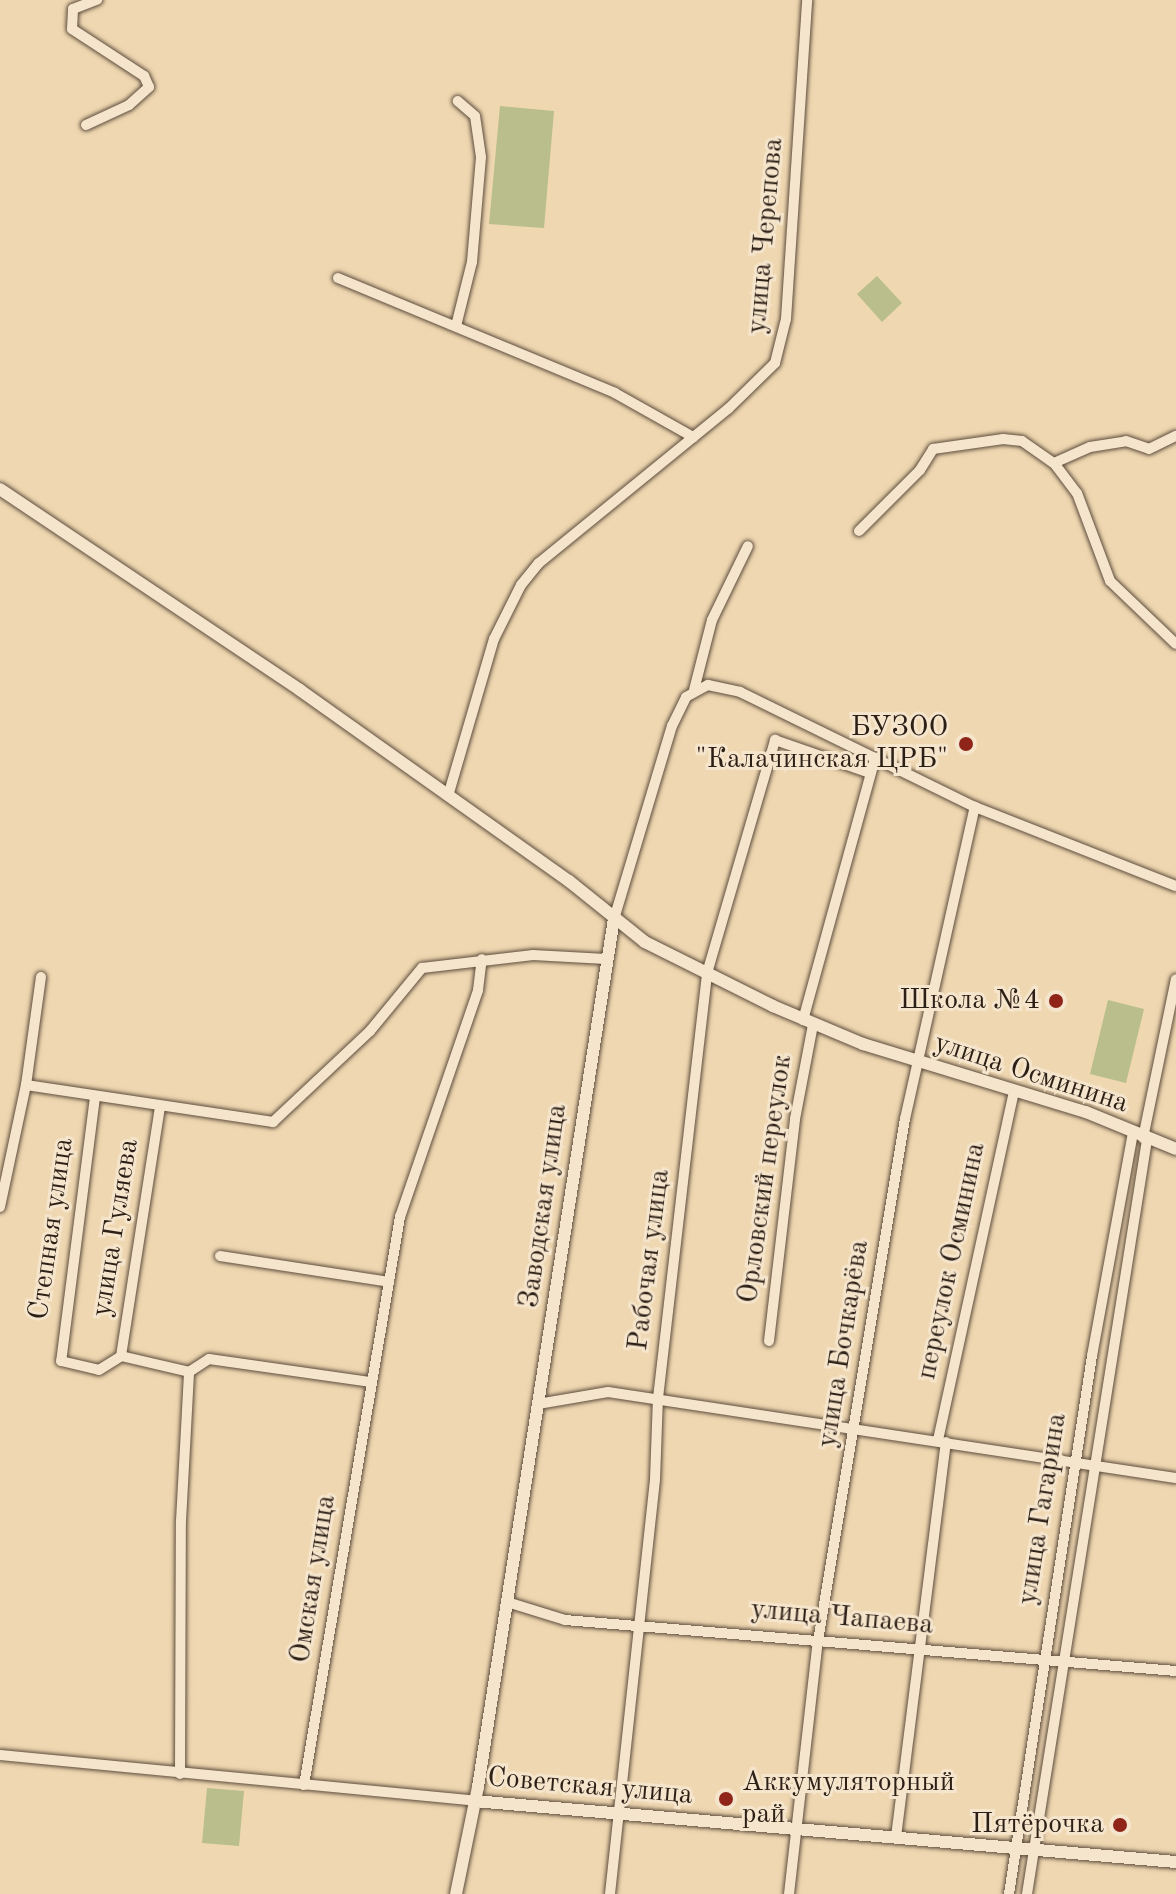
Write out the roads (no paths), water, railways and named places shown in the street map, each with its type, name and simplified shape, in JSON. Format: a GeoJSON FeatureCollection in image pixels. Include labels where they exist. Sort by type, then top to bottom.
{"type":"FeatureCollection","features":[{"type":"Feature","properties":{"kind":"street"},"geometry":{"type":"LineString","coordinates":[[86,125],[129,105],[149,87],[144,76],[72,29],[73,9],[97,0]]}},
{"type":"Feature","properties":{"kind":"street","name":"улица Черепова"},"geometry":{"type":"LineString","coordinates":[[448,796],[494,639],[521,585],[558,547],[757,385],[781,350],[807,0]]}},
{"type":"Feature","properties":{"kind":"street"},"geometry":{"type":"LineString","coordinates":[[456,326],[472,262],[481,157],[475,116],[458,101]]}},
{"type":"Feature","properties":{"kind":"street"},"geometry":{"type":"LineString","coordinates":[[338,278],[615,393],[693,437]]}},
{"type":"Feature","properties":{"kind":"street"},"geometry":{"type":"LineString","coordinates":[[1054,463],[1090,447],[1126,441],[1149,449],[1176,436]]}},
{"type":"Feature","properties":{"kind":"street"},"geometry":{"type":"LineString","coordinates":[[859,531],[939,447],[1009,438],[1054,463],[1077,493],[1110,581],[1176,644]]}},
{"type":"Feature","properties":{"kind":"street","name":"улица Осминина"},"geometry":{"type":"LineString","coordinates":[[0,489],[448,796],[569,881],[614,919],[707,973],[808,1022],[919,1064],[1097,1116],[1141,1137],[1176,1149]]}},
{"type":"Feature","properties":{"kind":"street","name":"Заводская улица"},"geometry":{"type":"LineString","coordinates":[[456,1894],[507,1602],[614,919],[672,726],[694,690],[712,620],[748,546]]}},
{"type":"Feature","properties":{"kind":"street"},"geometry":{"type":"LineString","coordinates":[[694,690],[708,685],[740,692],[975,807],[1176,886]]}},
{"type":"Feature","properties":{"kind":"street","name":"Рабочая улица"},"geometry":{"type":"LineString","coordinates":[[610,1894],[639,1625],[658,1398],[707,973],[775,740],[870,773]]}},
{"type":"Feature","properties":{"kind":"street","name":"Орловский переулок"},"geometry":{"type":"LineString","coordinates":[[769,1341],[808,1022],[875,758]]}},
{"type":"Feature","properties":{"kind":"street","name":"улица Бочкарёва"},"geometry":{"type":"LineString","coordinates":[[789,1894],[818,1641],[905,1119],[975,807]]}},
{"type":"Feature","properties":{"kind":"street"},"geometry":{"type":"LineString","coordinates":[[26,1085],[273,1122],[370,1031],[422,968],[482,959],[606,959]]}},
{"type":"Feature","properties":{"kind":"street","name":"Омская улица"},"geometry":{"type":"LineString","coordinates":[[304,1785],[371,1382],[408,1183],[445,1089],[482,959]]}},
{"type":"Feature","properties":{"kind":"street","name":"Степная улица"},"geometry":{"type":"LineString","coordinates":[[0,1207],[26,1085],[41,977]]}},
{"type":"Feature","properties":{"kind":"street","name":"улица Гагарина"},"geometry":{"type":"LineString","coordinates":[[1009,1894],[1075,1463],[1176,979]]}},
{"type":"Feature","properties":{"kind":"street","name":"переулок Осминина"},"geometry":{"type":"LineString","coordinates":[[896,1837],[942,1441],[1014,1092]]}},
{"type":"Feature","properties":{"kind":"street","name":"Степная улица"},"geometry":{"type":"LineString","coordinates":[[95,1097],[59,1354],[66,1364],[99,1370],[121,1356]]}},
{"type":"Feature","properties":{"kind":"street","name":"улица Гуляева"},"geometry":{"type":"LineString","coordinates":[[121,1356],[160,1107]]}},
{"type":"Feature","properties":{"kind":"street","name":"улица Гагарина"},"geometry":{"type":"LineString","coordinates":[[1027,1894],[1068,1662],[1141,1137]]}},
{"type":"Feature","properties":{"kind":"street"},"geometry":{"type":"LineString","coordinates":[[220,1256],[389,1282]]}},
{"type":"Feature","properties":{"kind":"street"},"geometry":{"type":"LineString","coordinates":[[121,1356],[189,1372],[209,1359],[371,1382]]}},
{"type":"Feature","properties":{"kind":"street"},"geometry":{"type":"LineString","coordinates":[[180,1774],[181,1521],[189,1372]]}},
{"type":"Feature","properties":{"kind":"street"},"geometry":{"type":"LineString","coordinates":[[538,1404],[608,1392],[1176,1478]]}},
{"type":"Feature","properties":{"kind":"street","name":"улица Чапаева"},"geometry":{"type":"LineString","coordinates":[[507,1602],[565,1620],[1176,1671]]}},
{"type":"Feature","properties":{"kind":"street","name":"Советская улица"},"geometry":{"type":"LineString","coordinates":[[0,1755],[618,1815],[1176,1862]]}},
{"type":"Feature","properties":{"kind":"place","name":"БУЗОО \"Калачинская ЦРБ\""},"geometry":{"type":"Point","coordinates":[966,744]}},
{"type":"Feature","properties":{"kind":"place","name":"Школа №4"},"geometry":{"type":"Point","coordinates":[1056,1001]}},
{"type":"Feature","properties":{"kind":"place","name":"Аккумуляторный рай"},"geometry":{"type":"Point","coordinates":[726,1799]}},
{"type":"Feature","properties":{"kind":"place","name":"Пятёрочка"},"geometry":{"type":"Point","coordinates":[1120,1825]}}]}
